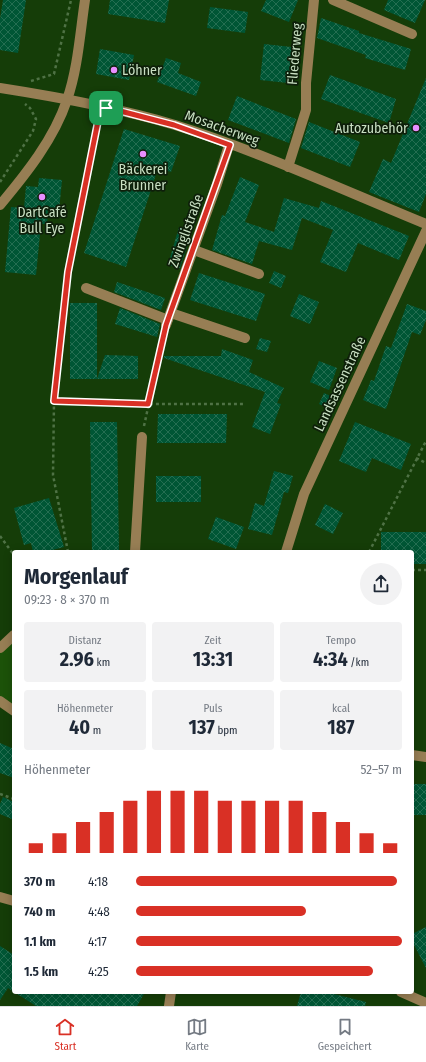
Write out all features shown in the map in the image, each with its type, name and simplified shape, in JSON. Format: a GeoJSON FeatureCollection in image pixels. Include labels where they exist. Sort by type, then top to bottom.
{"type":"FeatureCollection","features":[{"type":"Feature","properties":{"kind":"street"},"geometry":{"type":"LineString","coordinates":[[0,205],[22,180],[51,134],[67,100],[76,64],[85,0]]}},
{"type":"Feature","properties":{"kind":"street","name":"Fliederweg"},"geometry":{"type":"LineString","coordinates":[[288,167],[306,110],[306,83],[314,0]]}},
{"type":"Feature","properties":{"kind":"street"},"geometry":{"type":"LineString","coordinates":[[333,0],[412,34]]}},
{"type":"Feature","properties":{"kind":"street","name":"Mosacherweg"},"geometry":{"type":"LineString","coordinates":[[0,88],[101,106],[174,125],[288,167],[426,224]]}},
{"type":"Feature","properties":{"kind":"street","name":"Zwinglistraße"},"geometry":{"type":"LineString","coordinates":[[168,319],[194,250],[230,145]]}},
{"type":"Feature","properties":{"kind":"street","name":"Landsassenstraße"},"geometry":{"type":"LineString","coordinates":[[287,550],[304,494],[426,231]]}},
{"type":"Feature","properties":{"kind":"street"},"geometry":{"type":"LineString","coordinates":[[194,250],[259,274]]}},
{"type":"Feature","properties":{"kind":"street"},"geometry":{"type":"LineString","coordinates":[[86,288],[168,319],[245,338]]}},
{"type":"Feature","properties":{"kind":"street"},"geometry":{"type":"LineString","coordinates":[[135,550],[142,437]]}},
{"type":"Feature","properties":{"kind":"street"},"geometry":{"type":"LineString","coordinates":[[0,648],[12,637]]}},
{"type":"Feature","properties":{"kind":"street"},"geometry":{"type":"LineString","coordinates":[[0,701],[12,710]]}},
{"type":"Feature","properties":{"kind":"street"},"geometry":{"type":"LineString","coordinates":[[414,755],[426,757]]}},
{"type":"Feature","properties":{"kind":"street"},"geometry":{"type":"LineString","coordinates":[[0,897],[12,900]]}},
{"type":"Feature","properties":{"kind":"street"},"geometry":{"type":"LineString","coordinates":[[405,994],[425,1004]]}},
{"type":"Feature","properties":{"kind":"street"},"geometry":{"type":"LineString","coordinates":[[162,1006],[164,1001],[170,999]]}},
{"type":"Feature","properties":{"kind":"path"},"geometry":{"type":"LineString","coordinates":[[0,182],[33,131],[36,120],[30,108],[23,102],[25,92],[30,81],[54,74],[71,0]]}},
{"type":"Feature","properties":{"kind":"path"},"geometry":{"type":"LineString","coordinates":[[68,550],[54,475],[54,401],[68,272],[101,106]]}},
{"type":"Feature","properties":{"kind":"path"},"geometry":{"type":"LineString","coordinates":[[142,437],[148,404],[168,319]]}},
{"type":"Feature","properties":{"kind":"path"},"geometry":{"type":"LineString","coordinates":[[54,401],[148,404],[244,404]]}},
{"type":"Feature","properties":{"kind":"path"},"geometry":{"type":"LineString","coordinates":[[370,550],[426,441]]}},
{"type":"Feature","properties":{"kind":"path"},"geometry":{"type":"LineString","coordinates":[[416,458],[426,463]]}},
{"type":"Feature","properties":{"kind":"path"},"geometry":{"type":"LineString","coordinates":[[0,536],[12,552]]}},
{"type":"Feature","properties":{"kind":"path"},"geometry":{"type":"LineString","coordinates":[[414,570],[426,570]]}},
{"type":"Feature","properties":{"kind":"path"},"geometry":{"type":"LineString","coordinates":[[0,794],[12,797]]}},
{"type":"Feature","properties":{"kind":"green space"},"geometry":{"type":"Polygon","coordinates":[[[12,641],[12,707],[0,698],[0,652],[12,641]]]}},
{"type":"Feature","properties":{"kind":"building"},"geometry":{"type":"Polygon","coordinates":[[[3,0],[26,0],[18,53],[0,50],[0,19],[3,0]]]}},
{"type":"Feature","properties":{"kind":"building"},"geometry":{"type":"Polygon","coordinates":[[[110,0],[169,0],[165,23],[108,14],[110,0]]]}},
{"type":"Feature","properties":{"kind":"building"},"geometry":{"type":"Polygon","coordinates":[[[266,0],[298,0],[289,22],[261,11],[266,0]]]}},
{"type":"Feature","properties":{"kind":"building"},"geometry":{"type":"Polygon","coordinates":[[[388,0],[425,0],[415,23],[384,10],[388,0]]]}},
{"type":"Feature","properties":{"kind":"building"},"geometry":{"type":"Polygon","coordinates":[[[210,7],[248,12],[245,33],[207,28],[210,7]]]}},
{"type":"Feature","properties":{"kind":"building"},"geometry":{"type":"Polygon","coordinates":[[[321,18],[359,31],[359,33],[411,49],[405,70],[365,58],[366,55],[317,38],[321,18]]]}},
{"type":"Feature","properties":{"kind":"building"},"geometry":{"type":"Polygon","coordinates":[[[264,44],[292,47],[288,83],[260,80],[264,44]]]}},
{"type":"Feature","properties":{"kind":"building"},"geometry":{"type":"Polygon","coordinates":[[[100,49],[134,55],[129,80],[96,74],[100,49]]]}},
{"type":"Feature","properties":{"kind":"building"},"geometry":{"type":"Polygon","coordinates":[[[166,58],[181,63],[178,73],[201,82],[196,96],[157,82],[166,58]]]}},
{"type":"Feature","properties":{"kind":"building"},"geometry":{"type":"Polygon","coordinates":[[[330,75],[396,99],[389,123],[321,99],[330,75]]]}},
{"type":"Feature","properties":{"kind":"building","name":"Autozubehör"},"geometry":{"type":"Polygon","coordinates":[[[426,78],[426,194],[419,212],[369,192],[383,159],[391,163],[426,78]]]}},
{"type":"Feature","properties":{"kind":"building"},"geometry":{"type":"Polygon","coordinates":[[[237,96],[296,119],[289,143],[228,120],[237,96]]]}},
{"type":"Feature","properties":{"kind":"building"},"geometry":{"type":"Polygon","coordinates":[[[309,122],[360,142],[350,167],[301,148],[309,122]]]}},
{"type":"Feature","properties":{"kind":"building"},"geometry":{"type":"Polygon","coordinates":[[[124,129],[180,146],[171,172],[158,168],[126,267],[84,253],[124,129]]]}},
{"type":"Feature","properties":{"kind":"building"},"geometry":{"type":"Polygon","coordinates":[[[240,177],[259,185],[245,222],[274,232],[284,198],[319,208],[321,201],[409,236],[399,260],[358,243],[346,272],[320,262],[333,230],[302,218],[292,250],[259,241],[252,264],[212,250],[222,215],[225,216],[240,177]]]}},
{"type":"Feature","properties":{"kind":"building"},"geometry":{"type":"Polygon","coordinates":[[[39,178],[62,180],[59,211],[48,210],[47,224],[41,224],[36,275],[5,272],[11,207],[24,208],[26,186],[38,187],[39,178]]]}},
{"type":"Feature","properties":{"kind":"building"},"geometry":{"type":"Polygon","coordinates":[[[179,227],[192,231],[180,268],[168,265],[179,227]]]}},
{"type":"Feature","properties":{"kind":"building"},"geometry":{"type":"Polygon","coordinates":[[[274,271],[286,276],[281,288],[269,283],[274,271]]]}},
{"type":"Feature","properties":{"kind":"building"},"geometry":{"type":"Polygon","coordinates":[[[199,273],[265,294],[256,321],[190,300],[199,273]]]}},
{"type":"Feature","properties":{"kind":"building"},"geometry":{"type":"Polygon","coordinates":[[[117,282],[165,298],[161,310],[114,292],[117,282]]]}},
{"type":"Feature","properties":{"kind":"building"},"geometry":{"type":"Polygon","coordinates":[[[299,294],[319,302],[310,324],[290,316],[299,294]]]}},
{"type":"Feature","properties":{"kind":"building"},"geometry":{"type":"Polygon","coordinates":[[[70,303],[97,303],[97,379],[70,379],[70,303]]]}},
{"type":"Feature","properties":{"kind":"building"},"geometry":{"type":"Polygon","coordinates":[[[407,304],[426,311],[426,320],[420,335],[412,332],[386,409],[363,400],[371,380],[374,381],[386,346],[391,348],[407,304]]]}},
{"type":"Feature","properties":{"kind":"building"},"geometry":{"type":"Polygon","coordinates":[[[120,308],[160,324],[157,337],[115,324],[120,308]]]}},
{"type":"Feature","properties":{"kind":"building"},"geometry":{"type":"Polygon","coordinates":[[[260,338],[271,341],[267,352],[256,349],[260,338]]]}},
{"type":"Feature","properties":{"kind":"building"},"geometry":{"type":"Polygon","coordinates":[[[222,349],[253,360],[249,372],[284,388],[277,403],[281,404],[270,434],[252,427],[265,392],[164,358],[164,356],[221,356],[222,349]]]}},
{"type":"Feature","properties":{"kind":"building"},"geometry":{"type":"Polygon","coordinates":[[[105,355],[138,356],[138,379],[97,379],[105,355]]]}},
{"type":"Feature","properties":{"kind":"building"},"geometry":{"type":"Polygon","coordinates":[[[319,361],[337,368],[329,390],[310,382],[319,361]]]}},
{"type":"Feature","properties":{"kind":"building"},"geometry":{"type":"Polygon","coordinates":[[[324,393],[335,398],[330,409],[319,404],[324,393]]]}},
{"type":"Feature","properties":{"kind":"building"},"geometry":{"type":"Polygon","coordinates":[[[158,414],[227,414],[226,443],[157,443],[158,414]]]}},
{"type":"Feature","properties":{"kind":"building"},"geometry":{"type":"Polygon","coordinates":[[[90,422],[117,422],[119,550],[92,550],[90,422]]]}},
{"type":"Feature","properties":{"kind":"building"},"geometry":{"type":"Polygon","coordinates":[[[355,422],[411,444],[401,470],[372,458],[366,472],[339,461],[355,422]]]}},
{"type":"Feature","properties":{"kind":"building"},"geometry":{"type":"Polygon","coordinates":[[[274,471],[293,476],[288,493],[284,492],[272,535],[248,529],[255,503],[264,506],[274,471]]]}},
{"type":"Feature","properties":{"kind":"building"},"geometry":{"type":"Polygon","coordinates":[[[156,476],[201,476],[201,502],[156,502],[156,476]]]}},
{"type":"Feature","properties":{"kind":"building"},"geometry":{"type":"Polygon","coordinates":[[[49,498],[64,547],[53,550],[33,550],[31,543],[24,545],[14,508],[49,498]]]}},
{"type":"Feature","properties":{"kind":"building"},"geometry":{"type":"Polygon","coordinates":[[[325,504],[343,513],[333,534],[315,525],[325,504]]]}},
{"type":"Feature","properties":{"kind":"building"},"geometry":{"type":"Polygon","coordinates":[[[216,517],[244,527],[236,549],[208,539],[216,517]]]}},
{"type":"Feature","properties":{"kind":"building"},"geometry":{"type":"Polygon","coordinates":[[[381,532],[426,532],[426,564],[414,564],[414,550],[381,550],[381,532]]]}},
{"type":"Feature","properties":{"kind":"building"},"geometry":{"type":"Polygon","coordinates":[[[0,743],[12,748],[12,777],[0,773],[0,743]]]}},
{"type":"Feature","properties":{"kind":"building"},"geometry":{"type":"Polygon","coordinates":[[[414,784],[426,784],[426,815],[414,815],[414,784]]]}},
{"type":"Feature","properties":{"kind":"building"},"geometry":{"type":"Polygon","coordinates":[[[3,797],[12,801],[12,819],[0,814],[0,804],[3,797]]]}},
{"type":"Feature","properties":{"kind":"building"},"geometry":{"type":"Polygon","coordinates":[[[426,927],[426,968],[414,945],[414,933],[426,927]]]}},
{"type":"Feature","properties":{"kind":"building"},"geometry":{"type":"Polygon","coordinates":[[[0,946],[12,954],[12,991],[8,988],[0,1000],[0,946]]]}},
{"type":"Feature","properties":{"kind":"building"},"geometry":{"type":"Polygon","coordinates":[[[17,994],[144,994],[137,1006],[36,1006],[17,994]]]}},
{"type":"Feature","properties":{"kind":"building"},"geometry":{"type":"Polygon","coordinates":[[[300,994],[334,994],[366,1002],[365,1006],[297,1006],[300,994]]]}},
{"type":"Feature","properties":{"kind":"place","name":"Löhner"},"geometry":{"type":"Point","coordinates":[114,70]}},
{"type":"Feature","properties":{"kind":"place","name":"Autozubehör"},"geometry":{"type":"Point","coordinates":[416,128]}},
{"type":"Feature","properties":{"kind":"place","name":"Bäckerei Brunner"},"geometry":{"type":"Point","coordinates":[143,154]}},
{"type":"Feature","properties":{"kind":"place","name":"DartCafé Bull Eye"},"geometry":{"type":"Point","coordinates":[42,197]}},
{"type":"Feature","properties":{"kind":"route"},"geometry":{"type":"LineString","coordinates":[[101,106],[106,108],[174,125],[230,145],[166,325],[148,404],[54,401],[68,272],[101,106]]}}]}
